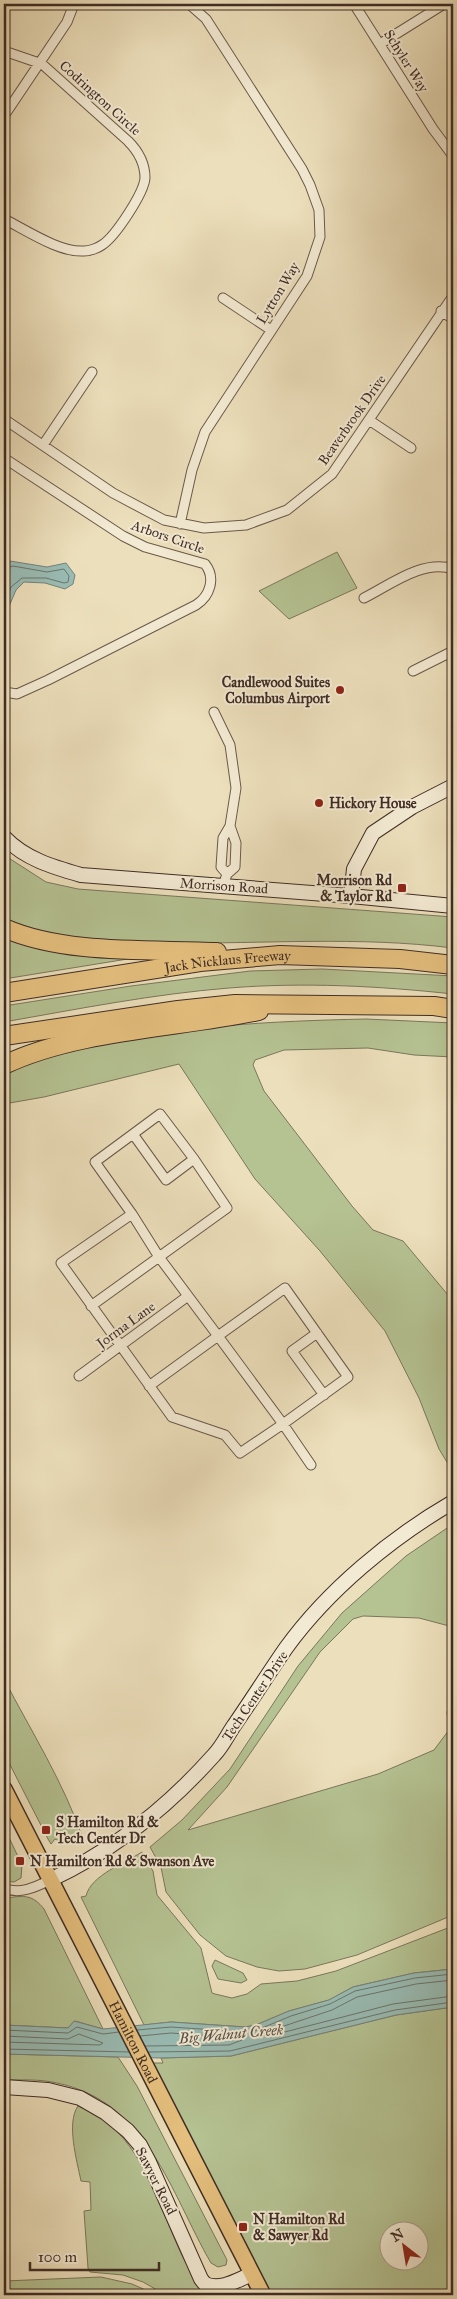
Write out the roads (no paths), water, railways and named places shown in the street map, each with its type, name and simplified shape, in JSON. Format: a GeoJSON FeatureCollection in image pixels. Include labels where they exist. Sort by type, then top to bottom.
{"type":"FeatureCollection","features":[{"type":"Feature","properties":{"kind":"highway"},"geometry":{"type":"LineString","coordinates":[[4,928],[16,933],[64,945],[280,955]]}},
{"type":"Feature","properties":{"kind":"highway","name":"Jack Nicklaus Freeway"},"geometry":{"type":"LineString","coordinates":[[4,993],[200,962],[280,955],[400,959],[453,965]]}},
{"type":"Feature","properties":{"kind":"highway"},"geometry":{"type":"LineString","coordinates":[[4,1036],[178,1010],[235,1004],[434,1006],[453,1009]]}},
{"type":"Feature","properties":{"kind":"highway"},"geometry":{"type":"LineString","coordinates":[[4,1065],[24,1056],[89,1040],[231,1017],[291,1004]]}},
{"type":"Feature","properties":{"kind":"main road"},"geometry":{"type":"LineString","coordinates":[[351,896],[354,869],[373,833],[412,807],[453,786]]}},
{"type":"Feature","properties":{"kind":"main road","name":"Morrison Road"},"geometry":{"type":"LineString","coordinates":[[4,837],[10,844],[45,865],[81,875],[225,880],[351,896],[453,906]]}},
{"type":"Feature","properties":{"kind":"main road","name":"Tech Center Drive"},"geometry":{"type":"LineString","coordinates":[[50,1880],[102,1852],[162,1808],[216,1754],[287,1647],[326,1603],[388,1545],[453,1502]]}},
{"type":"Feature","properties":{"kind":"main road","name":"Hamilton Road"},"geometry":{"type":"LineString","coordinates":[[4,1789],[262,2295]]}},
{"type":"Feature","properties":{"kind":"main road","name":"Sawyer Road"},"geometry":{"type":"LineString","coordinates":[[4,2087],[65,2093],[106,2113],[140,2145],[179,2227],[201,2279],[205,2284],[215,2287],[222,2286],[252,2274]]}},
{"type":"Feature","properties":{"kind":"street"},"geometry":{"type":"LineString","coordinates":[[4,116],[67,22],[74,4]]}},
{"type":"Feature","properties":{"kind":"street","name":"Lytton Way"},"geometry":{"type":"LineString","coordinates":[[180,524],[192,470],[205,432],[307,276],[320,237],[319,210],[310,185],[296,160],[206,19],[189,4]]}},
{"type":"Feature","properties":{"kind":"street","name":"Schyler Way"},"geometry":{"type":"LineString","coordinates":[[354,4],[433,129],[453,156]]}},
{"type":"Feature","properties":{"kind":"street"},"geometry":{"type":"LineString","coordinates":[[380,44],[444,4]]}},
{"type":"Feature","properties":{"kind":"street"},"geometry":{"type":"LineString","coordinates":[[4,51],[40,63]]}},
{"type":"Feature","properties":{"kind":"street","name":"Codrington Circle"},"geometry":{"type":"LineString","coordinates":[[4,219],[62,248],[74,252],[88,251],[103,245],[114,232],[140,194],[145,179],[144,163],[138,151],[40,63]]}},
{"type":"Feature","properties":{"kind":"street","name":"Beaverbrook Drive"},"geometry":{"type":"LineString","coordinates":[[4,419],[113,493],[164,520],[204,528],[246,525],[287,510],[332,474],[453,296]]}},
{"type":"Feature","properties":{"kind":"street"},"geometry":{"type":"LineString","coordinates":[[223,298],[271,330]]}},
{"type":"Feature","properties":{"kind":"street"},"geometry":{"type":"LineString","coordinates":[[441,311],[453,319]]}},
{"type":"Feature","properties":{"kind":"street"},"geometry":{"type":"LineString","coordinates":[[43,445],[92,372]]}},
{"type":"Feature","properties":{"kind":"street"},"geometry":{"type":"LineString","coordinates":[[370,420],[411,448]]}},
{"type":"Feature","properties":{"kind":"street","name":"Arbors Circle"},"geometry":{"type":"LineString","coordinates":[[4,458],[123,536],[146,546],[205,564],[212,577],[208,593],[196,605],[48,680],[17,694],[4,692]]}},
{"type":"Feature","properties":{"kind":"street"},"geometry":{"type":"LineString","coordinates":[[364,598],[422,568],[442,565],[453,569]]}},
{"type":"Feature","properties":{"kind":"street"},"geometry":{"type":"LineString","coordinates":[[413,671],[453,651]]}},
{"type":"Feature","properties":{"kind":"street"},"geometry":{"type":"LineString","coordinates":[[214,712],[230,745],[236,788],[230,826],[223,838],[221,868],[225,880]]}},
{"type":"Feature","properties":{"kind":"street"},"geometry":{"type":"LineString","coordinates":[[225,880],[235,867],[236,844],[230,826]]}},
{"type":"Feature","properties":{"kind":"street"},"geometry":{"type":"LineString","coordinates":[[92,1306],[159,1257],[227,1208],[160,1114],[96,1162],[159,1257],[283,1424],[311,1465]]}},
{"type":"Feature","properties":{"kind":"street"},"geometry":{"type":"LineString","coordinates":[[133,1134],[166,1180],[194,1160]]}},
{"type":"Feature","properties":{"kind":"street"},"geometry":{"type":"LineString","coordinates":[[132,1214],[61,1263],[120,1346],[172,1418],[225,1435],[240,1453],[348,1377],[285,1288],[149,1386]]}},
{"type":"Feature","properties":{"kind":"street","name":"Jorma Lane"},"geometry":{"type":"LineString","coordinates":[[79,1376],[188,1296]]}},
{"type":"Feature","properties":{"kind":"street"},"geometry":{"type":"LineString","coordinates":[[317,1332],[292,1351],[324,1395]]}},
{"type":"Feature","properties":{"kind":"street"},"geometry":{"type":"LineString","coordinates":[[4,1888],[15,1891],[37,1886],[50,1880]]}},
{"type":"Feature","properties":{"kind":"water"},"geometry":{"type":"Polygon","coordinates":[[[10,561],[47,567],[66,563],[75,575],[73,584],[65,589],[45,583],[24,582],[16,590],[4,618],[4,565],[10,561]]]}},
{"type":"Feature","properties":{"kind":"water","name":"Big Walnut Creek"},"geometry":{"type":"Polygon","coordinates":[[[453,1969],[453,2007],[396,2015],[231,2056],[161,2058],[4,2054],[4,2025],[68,2028],[74,2021],[103,2029],[171,2022],[245,2027],[256,2025],[289,2011],[329,2000],[353,1987],[414,1973],[453,1969]]]}},
{"type":"Feature","properties":{"kind":"place","name":"Candlewood Suites Columbus Airport"},"geometry":{"type":"Point","coordinates":[340,690]}},
{"type":"Feature","properties":{"kind":"place","name":"Hickory House"},"geometry":{"type":"Point","coordinates":[319,803]}},
{"type":"Feature","properties":{"kind":"place","name":"Morrison Rd & Taylor Rd"},"geometry":{"type":"Point","coordinates":[402,888]}},
{"type":"Feature","properties":{"kind":"place","name":"S Hamilton Rd & Tech Center Dr"},"geometry":{"type":"Point","coordinates":[46,1830]}},
{"type":"Feature","properties":{"kind":"place","name":"N Hamilton Rd & Swanson Ave"},"geometry":{"type":"Point","coordinates":[20,1861]}},
{"type":"Feature","properties":{"kind":"place","name":"N Hamilton Rd & Sawyer Rd"},"geometry":{"type":"Point","coordinates":[243,2227]}}]}
